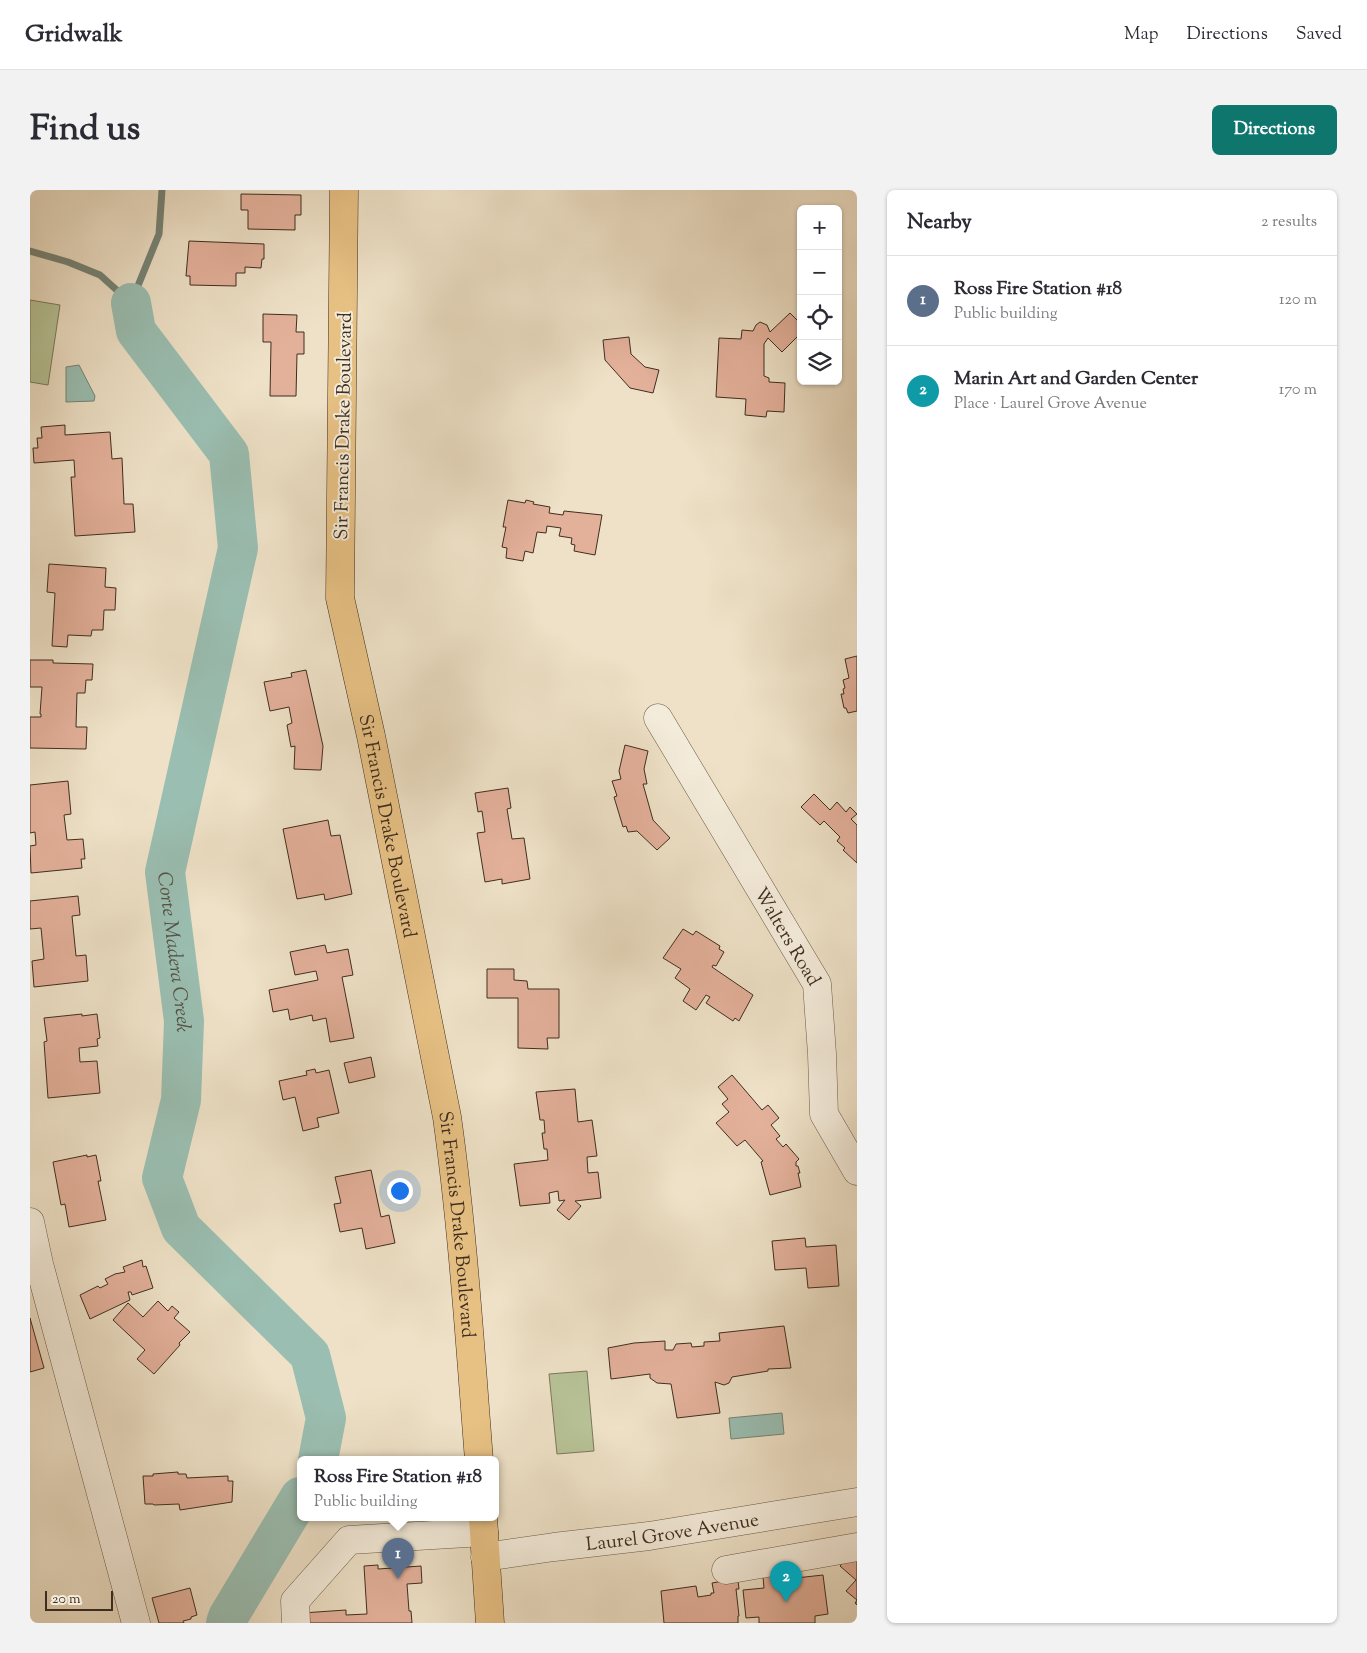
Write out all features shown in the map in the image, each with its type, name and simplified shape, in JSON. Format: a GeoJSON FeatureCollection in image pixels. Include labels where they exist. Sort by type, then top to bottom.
{"type":"FeatureCollection","features":[{"type":"Feature","properties":{"kind":"main road","name":"Sir Francis Drake Boulevard"},"geometry":{"type":"LineString","coordinates":[[344,190],[340,598],[372,736],[447,1117],[464,1261],[479,1456]]}},
{"type":"Feature","properties":{"kind":"main road"},"geometry":{"type":"LineString","coordinates":[[484,1536],[490,1623]]}},
{"type":"Feature","properties":{"kind":"street","name":"Walters Road"},"geometry":{"type":"LineString","coordinates":[[658,718],[817,984],[824,1114],[857,1172]]}},
{"type":"Feature","properties":{"kind":"street"},"geometry":{"type":"LineString","coordinates":[[30,1222],[44,1282],[136,1623]]}},
{"type":"Feature","properties":{"kind":"street","name":"Laurel Grove Avenue"},"geometry":{"type":"LineString","coordinates":[[296,1623],[295,1601],[348,1540],[484,1536],[554,1547],[649,1536],[857,1502]]}},
{"type":"Feature","properties":{"kind":"street"},"geometry":{"type":"LineString","coordinates":[[726,1570],[857,1546]]}},
{"type":"Feature","properties":{"kind":"green space"},"geometry":{"type":"Polygon","coordinates":[[[30,300],[60,305],[48,385],[30,382],[30,300]]]}},
{"type":"Feature","properties":{"kind":"green space"},"geometry":{"type":"Polygon","coordinates":[[[587,1371],[594,1451],[557,1454],[549,1374],[587,1371]]]}},
{"type":"Feature","properties":{"kind":"water"},"geometry":{"type":"Polygon","coordinates":[[[79,365],[95,396],[94,401],[66,402],[66,367],[79,365]]]}},
{"type":"Feature","properties":{"kind":"water"},"geometry":{"type":"Polygon","coordinates":[[[782,1413],[784,1434],[731,1439],[729,1418],[782,1413]]]}},
{"type":"Feature","properties":{"kind":"building"},"geometry":{"type":"Polygon","coordinates":[[[241,194],[301,195],[301,215],[295,215],[295,230],[248,229],[248,210],[241,210],[241,194]]]}},
{"type":"Feature","properties":{"kind":"building"},"geometry":{"type":"Polygon","coordinates":[[[189,241],[264,244],[264,259],[262,259],[261,268],[245,267],[245,273],[236,273],[236,286],[190,285],[190,276],[186,276],[189,241]]]}},
{"type":"Feature","properties":{"kind":"building"},"geometry":{"type":"Polygon","coordinates":[[[790,313],[797,320],[797,337],[782,352],[768,338],[764,344],[764,376],[769,378],[769,382],[785,383],[784,412],[767,411],[766,417],[745,415],[746,399],[716,397],[719,338],[741,339],[742,330],[753,331],[760,322],[767,325],[770,332],[790,313]]]}},
{"type":"Feature","properties":{"kind":"building"},"geometry":{"type":"Polygon","coordinates":[[[263,314],[297,315],[296,332],[304,332],[304,354],[297,354],[296,396],[270,396],[271,342],[263,342],[263,314]]]}},
{"type":"Feature","properties":{"kind":"building"},"geometry":{"type":"Polygon","coordinates":[[[629,337],[631,354],[645,367],[659,370],[653,393],[630,388],[605,360],[603,340],[629,337]]]}},
{"type":"Feature","properties":{"kind":"building"},"geometry":{"type":"Polygon","coordinates":[[[65,425],[65,435],[110,432],[112,459],[122,458],[124,504],[133,504],[135,532],[75,536],[71,477],[75,477],[74,460],[34,463],[33,448],[38,448],[37,438],[42,438],[41,427],[65,425]]]}},
{"type":"Feature","properties":{"kind":"building"},"geometry":{"type":"Polygon","coordinates":[[[508,500],[525,503],[526,500],[534,502],[533,504],[550,507],[549,513],[563,515],[564,511],[602,515],[595,555],[574,551],[575,545],[571,544],[572,538],[559,536],[561,528],[547,526],[546,533],[537,532],[533,553],[525,551],[523,561],[506,558],[507,548],[502,547],[506,527],[503,527],[508,500]]]}},
{"type":"Feature","properties":{"kind":"building"},"geometry":{"type":"Polygon","coordinates":[[[49,564],[106,568],[105,587],[116,588],[115,610],[104,610],[103,630],[92,630],[91,636],[68,635],[67,647],[52,646],[55,593],[47,592],[49,564]]]}},
{"type":"Feature","properties":{"kind":"building"},"geometry":{"type":"Polygon","coordinates":[[[857,656],[857,711],[848,713],[846,708],[844,708],[841,694],[844,694],[843,689],[845,688],[843,680],[849,678],[845,659],[857,656]]]}},
{"type":"Feature","properties":{"kind":"building"},"geometry":{"type":"Polygon","coordinates":[[[30,660],[53,660],[53,663],[93,664],[92,680],[86,680],[85,693],[77,693],[76,727],[87,727],[86,749],[30,748],[30,717],[41,717],[42,687],[30,687],[30,660]]]}},
{"type":"Feature","properties":{"kind":"building"},"geometry":{"type":"Polygon","coordinates":[[[306,670],[323,746],[321,770],[294,769],[295,746],[291,747],[287,725],[292,723],[289,707],[270,711],[264,682],[292,677],[291,673],[306,670]]]}},
{"type":"Feature","properties":{"kind":"building"},"geometry":{"type":"Polygon","coordinates":[[[625,745],[648,751],[644,769],[647,784],[643,784],[653,820],[670,838],[657,850],[637,831],[628,832],[626,826],[623,827],[614,797],[617,796],[612,781],[621,779],[619,771],[625,745]]]}},
{"type":"Feature","properties":{"kind":"building"},"geometry":{"type":"Polygon","coordinates":[[[68,781],[71,814],[64,815],[67,840],[83,839],[85,859],[81,859],[82,868],[31,873],[30,846],[36,845],[35,832],[30,833],[30,785],[68,781]]]}},
{"type":"Feature","properties":{"kind":"building"},"geometry":{"type":"Polygon","coordinates":[[[508,788],[511,808],[507,809],[512,839],[524,838],[530,879],[502,884],[502,879],[485,882],[477,833],[485,832],[482,811],[478,812],[475,793],[508,788]]]}},
{"type":"Feature","properties":{"kind":"building"},"geometry":{"type":"Polygon","coordinates":[[[814,794],[830,810],[837,802],[846,812],[850,807],[857,814],[851,819],[857,825],[857,863],[843,850],[845,848],[837,841],[840,837],[824,821],[820,825],[801,807],[814,794]]]}},
{"type":"Feature","properties":{"kind":"building"},"geometry":{"type":"Polygon","coordinates":[[[328,820],[331,836],[340,835],[352,894],[325,900],[324,894],[297,899],[283,829],[328,820]]]}},
{"type":"Feature","properties":{"kind":"building"},"geometry":{"type":"Polygon","coordinates":[[[78,896],[80,915],[72,916],[76,956],[86,955],[88,981],[34,987],[32,961],[44,959],[41,928],[30,929],[30,901],[78,896]]]}},
{"type":"Feature","properties":{"kind":"building"},"geometry":{"type":"Polygon","coordinates":[[[683,929],[693,935],[696,931],[720,946],[719,949],[724,952],[716,966],[713,965],[712,967],[753,995],[739,1021],[735,1018],[733,1021],[706,1003],[710,997],[706,995],[696,1010],[683,1001],[690,989],[675,978],[681,969],[663,958],[683,929]]]}},
{"type":"Feature","properties":{"kind":"building"},"geometry":{"type":"Polygon","coordinates":[[[325,945],[327,953],[348,949],[353,975],[342,977],[354,1038],[330,1042],[326,1018],[313,1021],[312,1015],[290,1020],[288,1009],[273,1012],[269,990],[318,980],[316,971],[295,975],[290,952],[325,945]]]}},
{"type":"Feature","properties":{"kind":"building"},"geometry":{"type":"Polygon","coordinates":[[[487,969],[514,969],[514,980],[527,981],[528,989],[559,989],[559,1038],[547,1038],[548,1049],[518,1048],[518,998],[487,998],[487,969]]]}},
{"type":"Feature","properties":{"kind":"building"},"geometry":{"type":"Polygon","coordinates":[[[82,1014],[82,1016],[97,1014],[100,1038],[97,1039],[98,1046],[79,1048],[80,1062],[97,1061],[100,1093],[48,1098],[44,1042],[47,1041],[44,1018],[82,1014]]]}},
{"type":"Feature","properties":{"kind":"building"},"geometry":{"type":"Polygon","coordinates":[[[371,1057],[375,1077],[349,1083],[344,1063],[371,1057]]]}},
{"type":"Feature","properties":{"kind":"building"},"geometry":{"type":"Polygon","coordinates":[[[315,1069],[316,1073],[329,1070],[339,1113],[317,1118],[319,1127],[303,1131],[295,1097],[283,1100],[279,1081],[307,1075],[306,1071],[315,1069]]]}},
{"type":"Feature","properties":{"kind":"building"},"geometry":{"type":"Polygon","coordinates":[[[732,1075],[762,1110],[768,1105],[779,1118],[771,1125],[780,1136],[776,1139],[783,1147],[786,1144],[799,1159],[796,1162],[796,1166],[798,1166],[800,1173],[798,1173],[801,1187],[770,1195],[761,1162],[763,1161],[745,1140],[737,1146],[716,1123],[729,1112],[722,1104],[728,1099],[718,1087],[732,1075]]]}},
{"type":"Feature","properties":{"kind":"building"},"geometry":{"type":"Polygon","coordinates":[[[575,1089],[578,1122],[592,1120],[597,1156],[587,1157],[588,1173],[598,1172],[601,1198],[575,1201],[581,1206],[569,1220],[557,1210],[565,1200],[559,1201],[558,1191],[549,1193],[550,1203],[520,1206],[514,1164],[548,1160],[547,1149],[544,1149],[542,1133],[545,1133],[544,1120],[540,1120],[536,1092],[575,1089]]]}},
{"type":"Feature","properties":{"kind":"building"},"geometry":{"type":"Polygon","coordinates":[[[87,1155],[87,1157],[96,1155],[101,1181],[98,1181],[106,1220],[69,1227],[65,1204],[61,1205],[53,1162],[87,1155]]]}},
{"type":"Feature","properties":{"kind":"building"},"geometry":{"type":"Polygon","coordinates":[[[371,1170],[381,1217],[389,1215],[395,1243],[366,1249],[362,1228],[340,1232],[334,1204],[341,1203],[335,1177],[371,1170]]]}},
{"type":"Feature","properties":{"kind":"building"},"geometry":{"type":"Polygon","coordinates":[[[805,1238],[806,1247],[836,1245],[839,1286],[808,1288],[806,1268],[775,1270],[772,1241],[805,1238]]]}},
{"type":"Feature","properties":{"kind":"building"},"geometry":{"type":"Polygon","coordinates":[[[142,1260],[143,1267],[146,1266],[153,1288],[132,1295],[131,1292],[128,1292],[130,1300],[90,1319],[80,1295],[98,1286],[100,1288],[108,1284],[105,1279],[125,1272],[123,1267],[142,1260]]]}},
{"type":"Feature","properties":{"kind":"building"},"geometry":{"type":"Polygon","coordinates":[[[158,1301],[168,1311],[172,1306],[179,1312],[174,1318],[190,1332],[154,1374],[137,1359],[145,1350],[113,1320],[128,1303],[143,1317],[158,1301]]]}},
{"type":"Feature","properties":{"kind":"building"},"geometry":{"type":"Polygon","coordinates":[[[30,1318],[44,1368],[30,1372],[30,1318]]]}},
{"type":"Feature","properties":{"kind":"building"},"geometry":{"type":"Polygon","coordinates":[[[784,1326],[791,1368],[768,1369],[768,1371],[732,1377],[729,1383],[724,1385],[715,1382],[720,1413],[677,1418],[671,1384],[657,1383],[650,1378],[650,1374],[611,1379],[608,1348],[634,1343],[665,1341],[665,1350],[673,1350],[676,1344],[691,1343],[692,1347],[704,1346],[704,1342],[720,1341],[719,1333],[784,1326]]]}},
{"type":"Feature","properties":{"kind":"building"},"geometry":{"type":"Polygon","coordinates":[[[178,1472],[178,1474],[186,1474],[187,1478],[228,1476],[228,1481],[233,1481],[232,1502],[180,1510],[179,1504],[145,1504],[143,1476],[178,1472]]]}},
{"type":"Feature","properties":{"kind":"building"},"geometry":{"type":"Polygon","coordinates":[[[857,1555],[857,1600],[846,1591],[856,1580],[840,1566],[849,1556],[857,1555]]]}},
{"type":"Feature","properties":{"kind":"building"},"geometry":{"type":"Polygon","coordinates":[[[378,1565],[378,1569],[421,1566],[422,1583],[407,1584],[412,1623],[302,1623],[302,1613],[346,1610],[346,1615],[367,1614],[364,1566],[378,1565]]]}},
{"type":"Feature","properties":{"kind":"building"},"geometry":{"type":"Polygon","coordinates":[[[786,1574],[787,1579],[823,1575],[828,1614],[815,1616],[815,1623],[759,1623],[759,1617],[746,1618],[743,1590],[764,1588],[763,1577],[786,1574]]]}},
{"type":"Feature","properties":{"kind":"building"},"geometry":{"type":"Polygon","coordinates":[[[738,1581],[739,1589],[736,1589],[738,1623],[664,1623],[661,1591],[696,1586],[698,1597],[711,1595],[711,1593],[714,1593],[712,1583],[738,1581]]]}},
{"type":"Feature","properties":{"kind":"building"},"geometry":{"type":"Polygon","coordinates":[[[190,1588],[197,1615],[183,1621],[184,1623],[159,1623],[152,1598],[190,1588]]]}},
{"type":"Feature","properties":{"kind":"waterway","name":"Corte Madera Creek"},"geometry":{"type":"LineString","coordinates":[[30,251],[68,262],[100,275],[131,303],[159,234],[162,190]]}},
{"type":"Feature","properties":{"kind":"waterway","name":"Corte Madera Creek"},"geometry":{"type":"LineString","coordinates":[[131,303],[136,331],[229,454],[238,548],[165,872],[184,1021],[181,1100],[162,1178],[181,1228],[310,1355],[326,1418],[319,1456]]}},
{"type":"Feature","properties":{"kind":"waterway","name":"Corte Madera Creek"},"geometry":{"type":"LineString","coordinates":[[226,1623],[297,1502]]}},
{"type":"Feature","properties":{"kind":"place","name":"Ross Fire Station #18"},"geometry":{"type":"Point","coordinates":[398,1579]}},
{"type":"Feature","properties":{"kind":"place","name":"Marin Art and Garden Center"},"geometry":{"type":"Point","coordinates":[786,1602]}}]}
